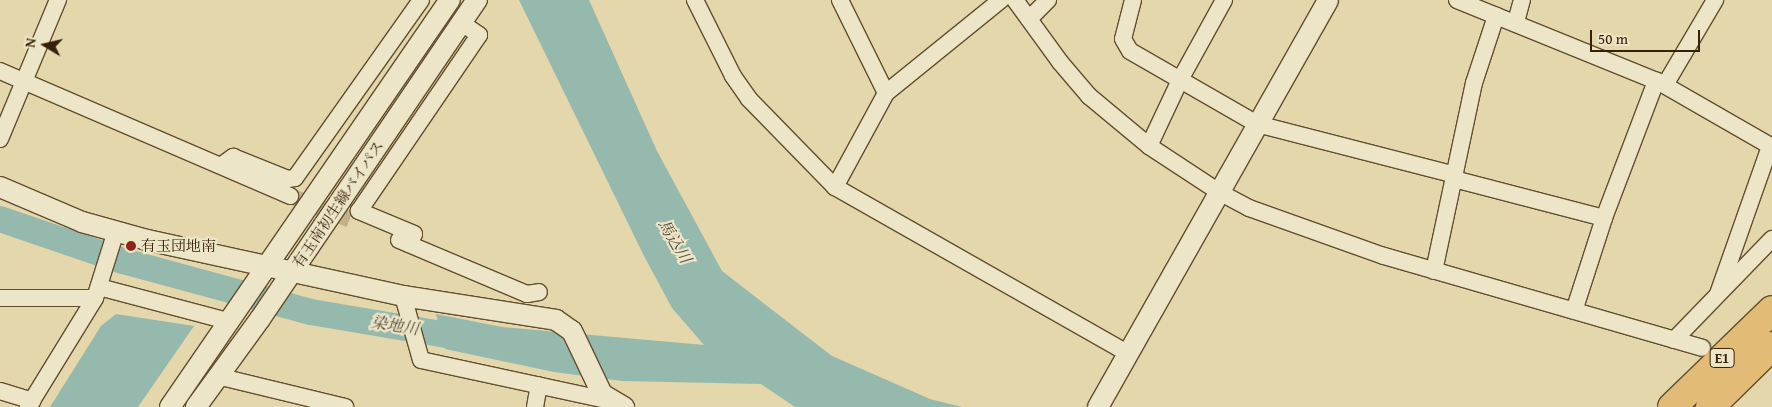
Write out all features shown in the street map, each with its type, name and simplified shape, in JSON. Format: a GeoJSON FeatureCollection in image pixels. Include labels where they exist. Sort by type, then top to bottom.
{"type":"FeatureCollection","features":[{"type":"Feature","properties":{"kind":"highway","name":"E1"},"geometry":{"type":"LineString","coordinates":[[1672,407],[1772,310]]}},
{"type":"Feature","properties":{"kind":"highway","name":"E1"},"geometry":{"type":"LineString","coordinates":[[1710,407],[1772,346]]}},
{"type":"Feature","properties":{"kind":"street"},"geometry":{"type":"LineString","coordinates":[[0,139],[58,0]]}},
{"type":"Feature","properties":{"kind":"street"},"geometry":{"type":"LineString","coordinates":[[222,165],[233,158],[288,179],[295,178],[421,0]]}},
{"type":"Feature","properties":{"kind":"street","name":"有玉南初生線バイパス"},"geometry":{"type":"LineString","coordinates":[[170,407],[450,0]]}},
{"type":"Feature","properties":{"kind":"street","name":"有玉南初生線バイパス"},"geometry":{"type":"LineString","coordinates":[[196,407],[260,319],[477,0]]}},
{"type":"Feature","properties":{"kind":"street"},"geometry":{"type":"LineString","coordinates":[[695,0],[733,76],[749,99],[835,187],[1129,354]]}},
{"type":"Feature","properties":{"kind":"street"},"geometry":{"type":"LineString","coordinates":[[840,0],[886,93]]}},
{"type":"Feature","properties":{"kind":"street"},"geometry":{"type":"LineString","coordinates":[[835,187],[886,93],[1001,0]]}},
{"type":"Feature","properties":{"kind":"street"},"geometry":{"type":"LineString","coordinates":[[1015,0],[1089,96],[1149,146],[1219,192],[1249,208],[1434,271],[1702,348]]}},
{"type":"Feature","properties":{"kind":"street"},"geometry":{"type":"LineString","coordinates":[[1029,19],[1048,0]]}},
{"type":"Feature","properties":{"kind":"street"},"geometry":{"type":"LineString","coordinates":[[1133,0],[1123,39],[1126,47],[1257,124],[1604,218]]}},
{"type":"Feature","properties":{"kind":"street"},"geometry":{"type":"LineString","coordinates":[[1149,146],[1181,78],[1224,0]]}},
{"type":"Feature","properties":{"kind":"street"},"geometry":{"type":"LineString","coordinates":[[1098,407],[1328,0]]}},
{"type":"Feature","properties":{"kind":"street"},"geometry":{"type":"LineString","coordinates":[[1457,0],[1516,22],[1661,83],[1771,147],[1718,294]]}},
{"type":"Feature","properties":{"kind":"street"},"geometry":{"type":"LineString","coordinates":[[1516,22],[1522,0]]}},
{"type":"Feature","properties":{"kind":"street"},"geometry":{"type":"LineString","coordinates":[[1574,311],[1604,218],[1661,83],[1715,0]]}},
{"type":"Feature","properties":{"kind":"street"},"geometry":{"type":"LineString","coordinates":[[1434,271],[1474,83],[1496,16]]}},
{"type":"Feature","properties":{"kind":"street"},"geometry":{"type":"LineString","coordinates":[[409,244],[414,234],[358,211],[479,34],[462,23]]}},
{"type":"Feature","properties":{"kind":"street"},"geometry":{"type":"LineString","coordinates":[[0,71],[222,165],[290,196]]}},
{"type":"Feature","properties":{"kind":"street"},"geometry":{"type":"LineString","coordinates":[[0,188],[115,234],[264,270],[403,296],[545,316],[572,331],[602,400]]}},
{"type":"Feature","properties":{"kind":"street"},"geometry":{"type":"LineString","coordinates":[[351,220],[527,294],[539,292]]}},
{"type":"Feature","properties":{"kind":"street"},"geometry":{"type":"LineString","coordinates":[[0,391],[30,404],[97,293],[115,234]]}},
{"type":"Feature","properties":{"kind":"street"},"geometry":{"type":"LineString","coordinates":[[1674,340],[1772,239]]}},
{"type":"Feature","properties":{"kind":"street"},"geometry":{"type":"LineString","coordinates":[[0,298],[97,293],[232,317]]}},
{"type":"Feature","properties":{"kind":"street"},"geometry":{"type":"LineString","coordinates":[[403,296],[421,360],[602,400]]}},
{"type":"Feature","properties":{"kind":"street"},"geometry":{"type":"LineString","coordinates":[[217,376],[345,407]]}},
{"type":"Feature","properties":{"kind":"street"},"geometry":{"type":"LineString","coordinates":[[535,407],[539,385]]}},
{"type":"Feature","properties":{"kind":"water","name":"馬込川"},"geometry":{"type":"Polygon","coordinates":[[[519,0],[589,0],[657,151],[722,271],[832,356],[930,399],[962,407],[795,407],[761,384],[622,381],[554,372],[445,349],[436,314],[502,327],[704,345],[672,308],[644,256],[519,0]]]}},
{"type":"Feature","properties":{"kind":"water"},"geometry":{"type":"Polygon","coordinates":[[[116,314],[194,326],[138,407],[50,407],[101,326],[116,314]]]}},
{"type":"Feature","properties":{"kind":"waterway","name":"染地川"},"geometry":{"type":"LineString","coordinates":[[0,219],[123,261],[311,312],[476,340]]}},
{"type":"Feature","properties":{"kind":"tunnel"},"geometry":{"type":"LineString","coordinates":[[290,196],[351,220]]}},
{"type":"Feature","properties":{"kind":"place","name":"有玉団地南"},"geometry":{"type":"Point","coordinates":[131,246]}}]}
